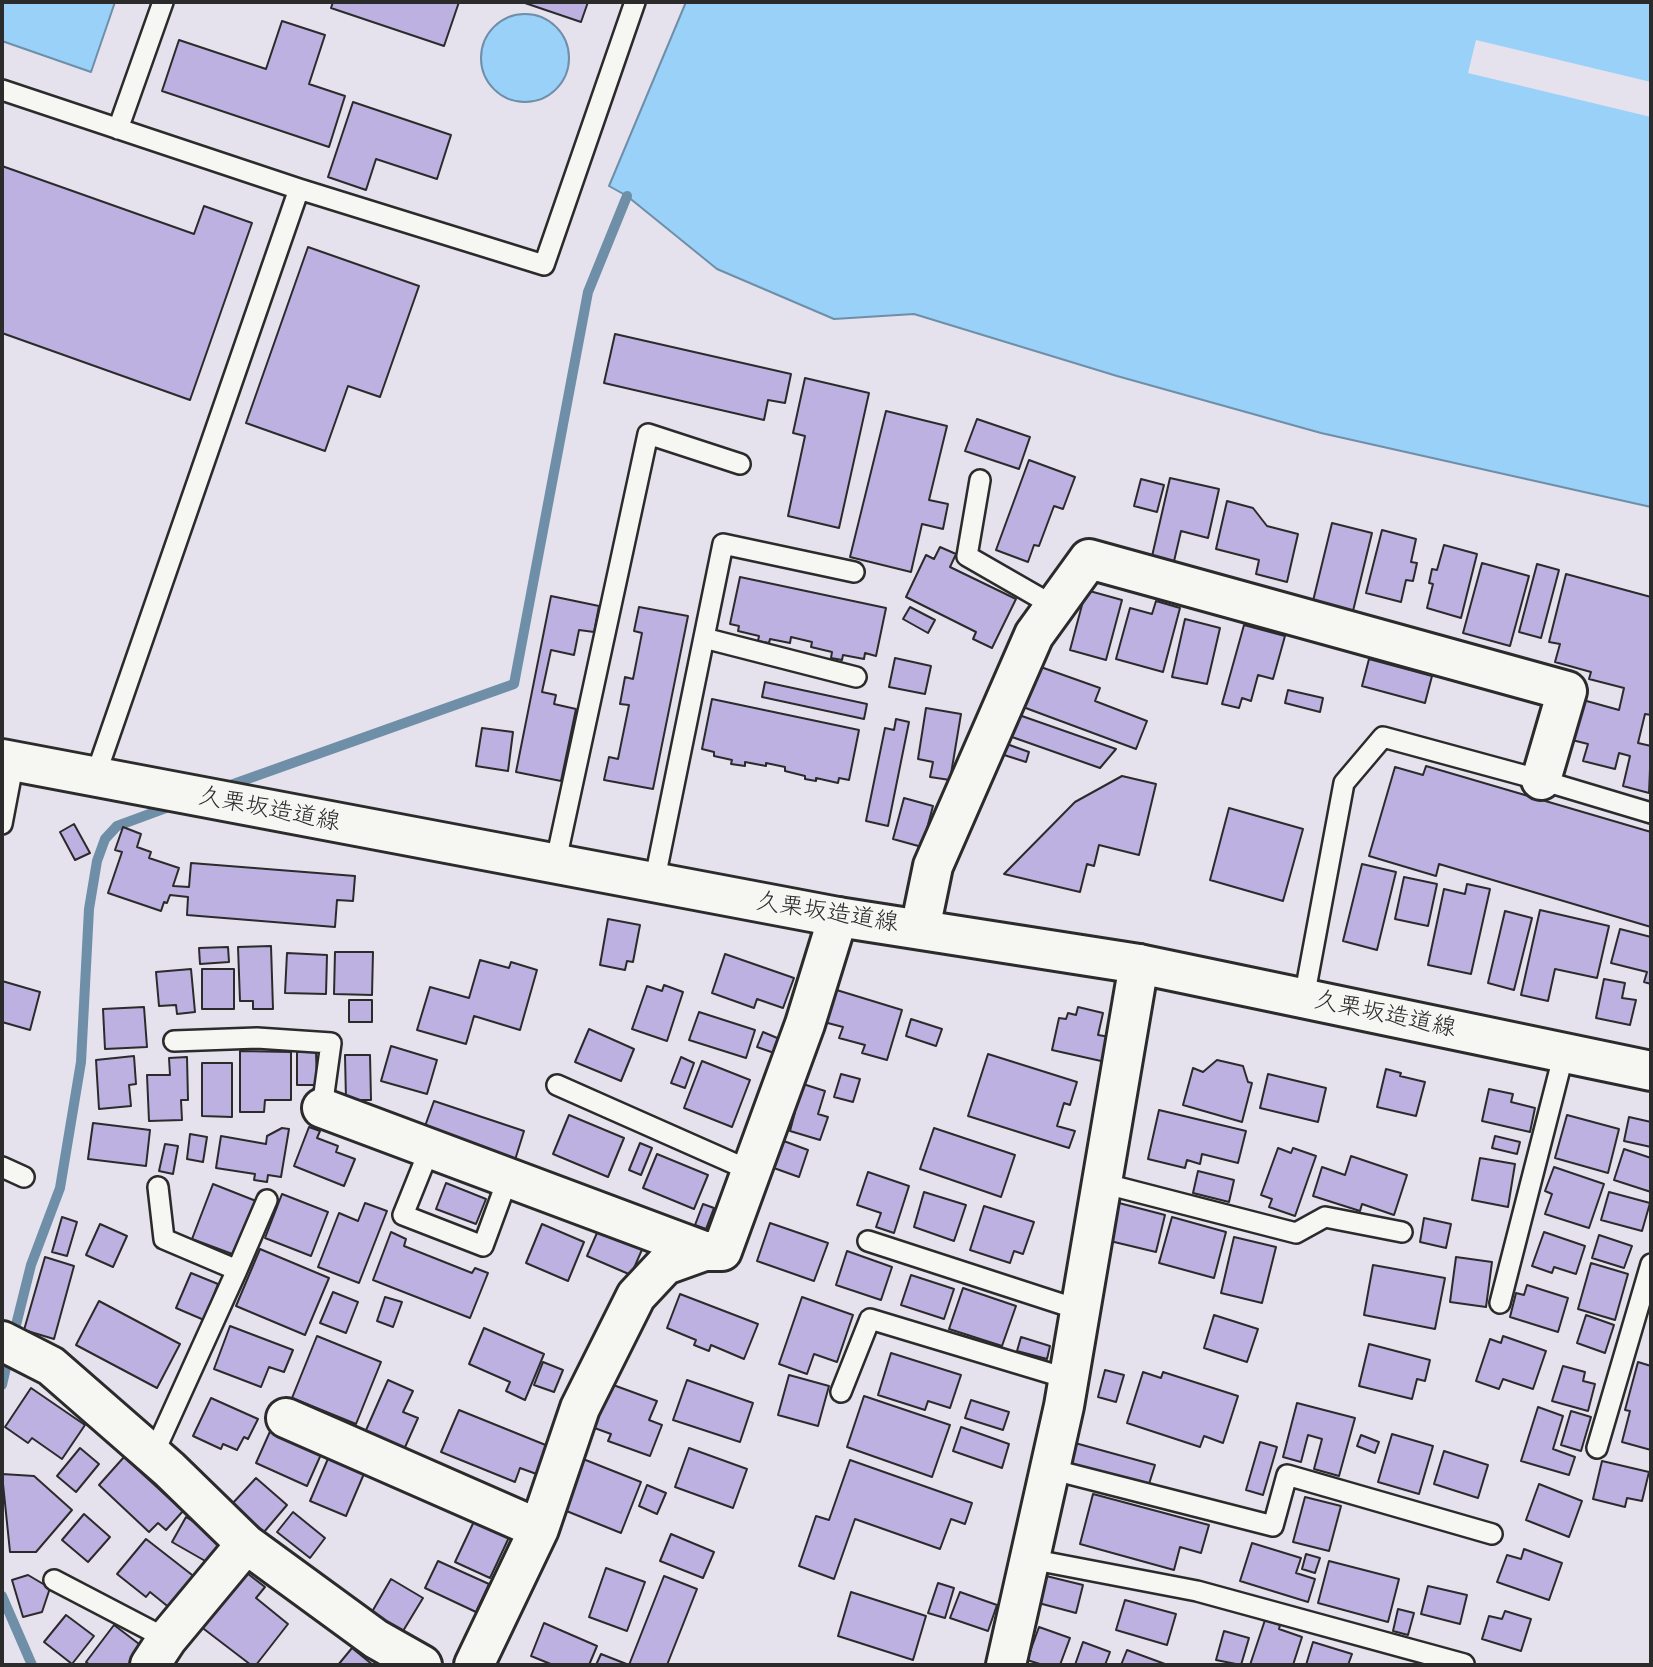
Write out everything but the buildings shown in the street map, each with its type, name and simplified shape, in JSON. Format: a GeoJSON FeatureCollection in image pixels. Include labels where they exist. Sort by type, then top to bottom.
{"type":"FeatureCollection","features":[{"type":"Feature","properties":{"kind":"street"},"geometry":{"type":"LineString","coordinates":[[920,929],[933,866],[1034,635],[1089,559],[1567,691],[1541,780]]}},
{"type":"Feature","properties":{"kind":"street","name":"久栗坂造道線"},"geometry":{"type":"LineString","coordinates":[[8,760],[838,917],[1139,964],[1651,1072]]}},
{"type":"Feature","properties":{"kind":"street"},"geometry":{"type":"LineString","coordinates":[[474,1665],[538,1529],[580,1408],[636,1296],[665,1265],[704,1251],[722,1251],[805,1024],[838,917]]}},
{"type":"Feature","properties":{"kind":"street"},"geometry":{"type":"LineString","coordinates":[[1006,1665],[1069,1379],[1139,964]]}},
{"type":"Feature","properties":{"kind":"street"},"geometry":{"type":"LineString","coordinates":[[322,1108],[704,1251]]}},
{"type":"Feature","properties":{"kind":"street"},"geometry":{"type":"LineString","coordinates":[[2,1341],[51,1366],[153,1455],[246,1544],[376,1639],[422,1665]]}},
{"type":"Feature","properties":{"kind":"street"},"geometry":{"type":"LineString","coordinates":[[286,1418],[538,1529]]}},
{"type":"Feature","properties":{"kind":"street"},"geometry":{"type":"LineString","coordinates":[[159,1652],[246,1544]]}},
{"type":"Feature","properties":{"kind":"lane"},"geometry":{"type":"LineString","coordinates":[[118,129],[163,2]]}},
{"type":"Feature","properties":{"kind":"lane"},"geometry":{"type":"LineString","coordinates":[[2,90],[299,189],[544,265],[635,2]]}},
{"type":"Feature","properties":{"kind":"lane"},"geometry":{"type":"LineString","coordinates":[[95,777],[299,189]]}},
{"type":"Feature","properties":{"kind":"lane"},"geometry":{"type":"LineString","coordinates":[[555,865],[648,434],[740,464]]}},
{"type":"Feature","properties":{"kind":"lane"},"geometry":{"type":"LineString","coordinates":[[980,480],[967,556],[1054,606]]}},
{"type":"Feature","properties":{"kind":"lane"},"geometry":{"type":"LineString","coordinates":[[654,883],[723,544],[854,572]]}},
{"type":"Feature","properties":{"kind":"lane"},"geometry":{"type":"LineString","coordinates":[[704,638],[856,677]]}},
{"type":"Feature","properties":{"kind":"lane"},"geometry":{"type":"LineString","coordinates":[[1304,998],[1344,783],[1383,737],[1651,813]]}},
{"type":"Feature","properties":{"kind":"lane"},"geometry":{"type":"LineString","coordinates":[[2,824],[8,760]]}},
{"type":"Feature","properties":{"kind":"lane"},"geometry":{"type":"LineString","coordinates":[[174,1041],[257,1038],[331,1043],[322,1108]]}},
{"type":"Feature","properties":{"kind":"lane"},"geometry":{"type":"LineString","coordinates":[[1500,1303],[1564,1053]]}},
{"type":"Feature","properties":{"kind":"lane"},"geometry":{"type":"LineString","coordinates":[[557,1086],[751,1171]]}},
{"type":"Feature","properties":{"kind":"lane"},"geometry":{"type":"LineString","coordinates":[[430,1148],[403,1215],[483,1246],[508,1178]]}},
{"type":"Feature","properties":{"kind":"lane"},"geometry":{"type":"LineString","coordinates":[[2,1167],[24,1177]]}},
{"type":"Feature","properties":{"kind":"lane"},"geometry":{"type":"LineString","coordinates":[[1102,1183],[1296,1233],[1325,1216],[1402,1232]]}},
{"type":"Feature","properties":{"kind":"lane"},"geometry":{"type":"LineString","coordinates":[[158,1187],[164,1239],[237,1270]]}},
{"type":"Feature","properties":{"kind":"lane"},"geometry":{"type":"LineString","coordinates":[[153,1455],[267,1200]]}},
{"type":"Feature","properties":{"kind":"lane"},"geometry":{"type":"LineString","coordinates":[[867,1241],[1080,1310]]}},
{"type":"Feature","properties":{"kind":"lane"},"geometry":{"type":"LineString","coordinates":[[1597,1448],[1651,1264]]}},
{"type":"Feature","properties":{"kind":"lane"},"geometry":{"type":"LineString","coordinates":[[841,1392],[870,1319],[1069,1379]]}},
{"type":"Feature","properties":{"kind":"lane"},"geometry":{"type":"LineString","coordinates":[[1050,1469],[1273,1526],[1287,1475],[1492,1534]]}},
{"type":"Feature","properties":{"kind":"lane"},"geometry":{"type":"LineString","coordinates":[[1030,1559],[1197,1591],[1464,1664]]}},
{"type":"Feature","properties":{"kind":"lane"},"geometry":{"type":"LineString","coordinates":[[54,1580],[159,1652]]}},
{"type":"Feature","properties":{"kind":"water"},"geometry":{"type":"Polygon","coordinates":[[[2,2],[115,2],[91,72],[2,41],[2,2]]]}},
{"type":"Feature","properties":{"kind":"water"},"geometry":{"type":"Polygon","coordinates":[[[686,2],[1651,2],[1651,507],[1321,433],[1117,376],[914,314],[834,319],[717,269],[627,196],[609,186],[686,2]]]}},
{"type":"Feature","properties":{"kind":"water"},"geometry":{"type":"Polygon","coordinates":[[[525,14],[542,17],[556,27],[566,41],[569,58],[566,75],[556,89],[542,99],[525,102],[508,99],[494,89],[484,75],[481,58],[484,41],[494,27],[508,17],[525,14]]]}},
{"type":"Feature","properties":{"kind":"pier"},"geometry":{"type":"Polygon","coordinates":[[[1476,40],[1651,82],[1651,117],[1468,73],[1476,40]]]}},
{"type":"Feature","properties":{"kind":"waterway"},"geometry":{"type":"LineString","coordinates":[[225,787],[514,684],[588,292],[627,196]]}},
{"type":"Feature","properties":{"kind":"waterway"},"geometry":{"type":"LineString","coordinates":[[14,1333],[31,1265],[60,1188],[81,1062],[89,909],[97,861],[105,839],[117,826],[174,805]]}},
{"type":"Feature","properties":{"kind":"waterway"},"geometry":{"type":"LineString","coordinates":[[2,1385],[8,1359]]}},
{"type":"Feature","properties":{"kind":"waterway"},"geometry":{"type":"LineString","coordinates":[[2,1596],[32,1665]]}}]}
